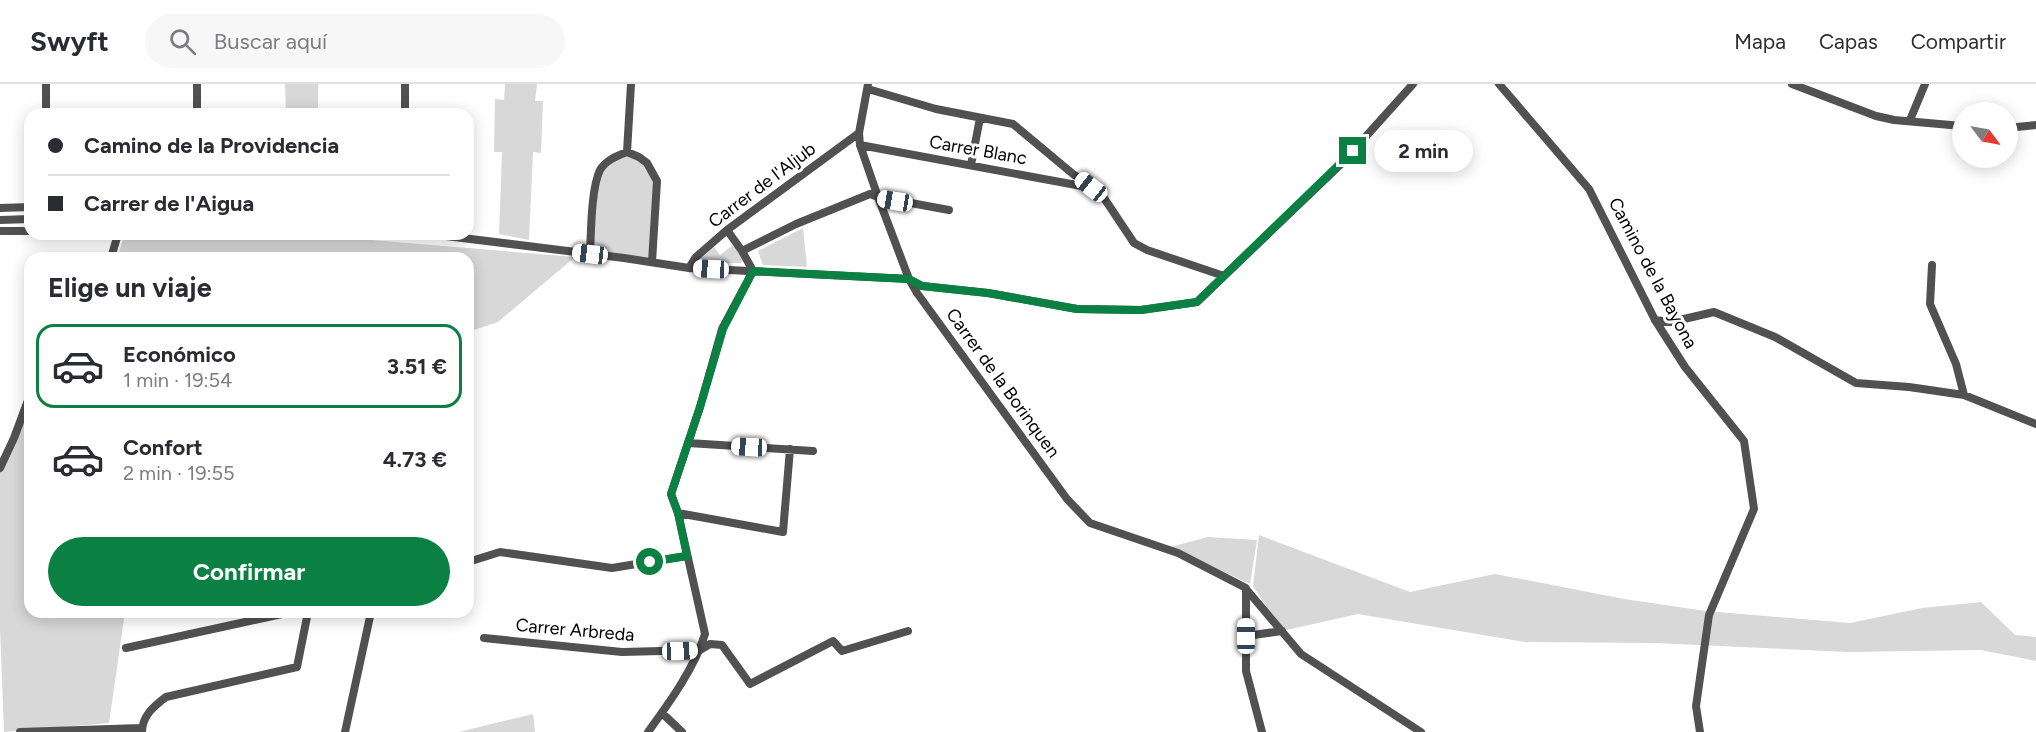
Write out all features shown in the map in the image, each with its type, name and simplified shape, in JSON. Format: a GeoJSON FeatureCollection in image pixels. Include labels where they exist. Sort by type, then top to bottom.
{"type":"FeatureCollection","features":[{"type":"Feature","properties":{"kind":"street"},"geometry":{"type":"LineString","coordinates":[[46,84],[46,108]]}},
{"type":"Feature","properties":{"kind":"street"},"geometry":{"type":"LineString","coordinates":[[197,84],[197,108]]}},
{"type":"Feature","properties":{"kind":"street"},"geometry":{"type":"LineString","coordinates":[[405,84],[405,108]]}},
{"type":"Feature","properties":{"kind":"street"},"geometry":{"type":"LineString","coordinates":[[627,152],[632,84]]}},
{"type":"Feature","properties":{"kind":"street"},"geometry":{"type":"LineString","coordinates":[[474,240],[689,268],[909,279],[922,286],[988,293],[1077,309],[1141,310],[1197,302],[1342,163],[1413,84]]}},
{"type":"Feature","properties":{"kind":"street","name":"Camino de la Bayona"},"geometry":{"type":"LineString","coordinates":[[1499,84],[1589,189],[1655,320],[1685,367],[1744,441],[1754,509],[1709,615],[1696,706],[1700,732]]}},
{"type":"Feature","properties":{"kind":"street"},"geometry":{"type":"LineString","coordinates":[[1792,84],[1876,116],[1894,120],[1952,125]]}},
{"type":"Feature","properties":{"kind":"street"},"geometry":{"type":"LineString","coordinates":[[1910,120],[1925,84]]}},
{"type":"Feature","properties":{"kind":"street"},"geometry":{"type":"LineString","coordinates":[[868,87],[936,108],[1013,124],[1100,192],[1134,243],[1224,276]]}},
{"type":"Feature","properties":{"kind":"street","name":"Carrer de la Borinquen"},"geometry":{"type":"LineString","coordinates":[[868,87],[859,133],[860,145],[909,279],[1060,490],[1090,523],[1178,554],[1246,588]]}},
{"type":"Feature","properties":{"kind":"street"},"geometry":{"type":"LineString","coordinates":[[971,165],[981,118]]}},
{"type":"Feature","properties":{"kind":"street"},"geometry":{"type":"LineString","coordinates":[[2018,127],[2036,125]]}},
{"type":"Feature","properties":{"kind":"street","name":"Carrer de l'Aljub"},"geometry":{"type":"LineString","coordinates":[[689,268],[696,256],[727,230],[859,133]]}},
{"type":"Feature","properties":{"kind":"street","name":"Carrer Blanc"},"geometry":{"type":"LineString","coordinates":[[860,145],[1091,187]]}},
{"type":"Feature","properties":{"kind":"street"},"geometry":{"type":"LineString","coordinates":[[590,254],[594,198],[600,171],[609,160],[627,152],[639,156],[647,163],[657,182],[652,262]]}},
{"type":"Feature","properties":{"kind":"street"},"geometry":{"type":"LineString","coordinates":[[742,251],[796,224],[870,194],[949,210]]}},
{"type":"Feature","properties":{"kind":"street"},"geometry":{"type":"LineString","coordinates":[[0,208],[24,207]]}},
{"type":"Feature","properties":{"kind":"street"},"geometry":{"type":"LineString","coordinates":[[0,220],[24,219]]}},
{"type":"Feature","properties":{"kind":"street"},"geometry":{"type":"LineString","coordinates":[[727,230],[753,271]]}},
{"type":"Feature","properties":{"kind":"street"},"geometry":{"type":"LineString","coordinates":[[0,231],[24,231]]}},
{"type":"Feature","properties":{"kind":"street"},"geometry":{"type":"LineString","coordinates":[[1932,265],[1930,304],[1956,364],[1964,395]]}},
{"type":"Feature","properties":{"kind":"street"},"geometry":{"type":"LineString","coordinates":[[648,732],[700,650],[705,634],[678,513],[671,494],[723,329],[753,271]]}},
{"type":"Feature","properties":{"kind":"street"},"geometry":{"type":"LineString","coordinates":[[1655,320],[1671,322],[1714,312],[1775,338],[1856,383],[1909,387],[1964,395],[2036,424]]}},
{"type":"Feature","properties":{"kind":"street"},"geometry":{"type":"LineString","coordinates":[[0,468],[24,410]]}},
{"type":"Feature","properties":{"kind":"street"},"geometry":{"type":"LineString","coordinates":[[688,443],[813,451]]}},
{"type":"Feature","properties":{"kind":"street"},"geometry":{"type":"LineString","coordinates":[[678,513],[783,532],[790,449]]}},
{"type":"Feature","properties":{"kind":"street"},"geometry":{"type":"LineString","coordinates":[[474,560],[500,552],[612,568],[687,556]]}},
{"type":"Feature","properties":{"kind":"street"},"geometry":{"type":"LineString","coordinates":[[1246,588],[1300,654],[1421,732]]}},
{"type":"Feature","properties":{"kind":"street"},"geometry":{"type":"LineString","coordinates":[[1246,588],[1246,671],[1262,732]]}},
{"type":"Feature","properties":{"kind":"street"},"geometry":{"type":"LineString","coordinates":[[126,648],[264,618]]}},
{"type":"Feature","properties":{"kind":"street"},"geometry":{"type":"LineString","coordinates":[[20,732],[142,730],[150,710],[166,697],[297,667],[307,618]]}},
{"type":"Feature","properties":{"kind":"street"},"geometry":{"type":"LineString","coordinates":[[345,732],[370,618]]}},
{"type":"Feature","properties":{"kind":"street","name":"Carrer Arbreda"},"geometry":{"type":"LineString","coordinates":[[484,638],[622,652],[700,650],[710,644],[722,645],[750,684],[833,642],[842,651],[908,631]]}},
{"type":"Feature","properties":{"kind":"street"},"geometry":{"type":"LineString","coordinates":[[1246,636],[1282,631]]}},
{"type":"Feature","properties":{"kind":"street"},"geometry":{"type":"LineString","coordinates":[[662,713],[682,732]]}},
{"type":"Feature","properties":{"kind":"shaded area"},"geometry":{"type":"Polygon","coordinates":[[[285,84],[318,84],[318,108],[286,108],[285,84]]]}},
{"type":"Feature","properties":{"kind":"shaded area"},"geometry":{"type":"Polygon","coordinates":[[[505,84],[537,84],[535,101],[543,101],[541,153],[533,152],[529,240],[499,234],[502,152],[494,152],[495,99],[504,100],[505,84]]]}},
{"type":"Feature","properties":{"kind":"shaded area"},"geometry":{"type":"Polygon","coordinates":[[[627,152],[638,156],[657,181],[652,262],[590,254],[600,171],[627,152]]]}},
{"type":"Feature","properties":{"kind":"shaded area"},"geometry":{"type":"Polygon","coordinates":[[[803,228],[807,267],[763,265],[758,251],[803,228]]]}},
{"type":"Feature","properties":{"kind":"shaded area"},"geometry":{"type":"Polygon","coordinates":[[[123,240],[371,240],[575,257],[498,322],[474,330],[474,252],[119,252],[123,240]]]}},
{"type":"Feature","properties":{"kind":"shaded area"},"geometry":{"type":"Polygon","coordinates":[[[733,245],[743,259],[741,263],[702,263],[700,260],[714,247],[720,255],[733,245]]]}},
{"type":"Feature","properties":{"kind":"shaded area"},"geometry":{"type":"Polygon","coordinates":[[[24,409],[24,618],[124,618],[109,723],[4,732],[0,629],[0,463],[24,409]]]}},
{"type":"Feature","properties":{"kind":"shaded area"},"geometry":{"type":"Polygon","coordinates":[[[1259,535],[1410,592],[1495,574],[1624,599],[1706,611],[1850,623],[1922,608],[1981,602],[2015,635],[2036,637],[2036,661],[1981,650],[1847,652],[1655,643],[1525,642],[1358,614],[1282,631],[1253,586],[1259,535]]]}},
{"type":"Feature","properties":{"kind":"shaded area"},"geometry":{"type":"Polygon","coordinates":[[[1208,537],[1257,540],[1250,584],[1170,547],[1208,537]]]}},
{"type":"Feature","properties":{"kind":"shaded area"},"geometry":{"type":"Polygon","coordinates":[[[533,714],[535,732],[459,732],[533,714]]]}},
{"type":"Feature","properties":{"kind":"route"},"geometry":{"type":"LineString","coordinates":[[650,562],[687,556],[678,513],[671,494],[723,329],[753,271],[909,279],[922,286],[988,293],[1077,309],[1141,310],[1197,302],[1353,151]]}}]}
